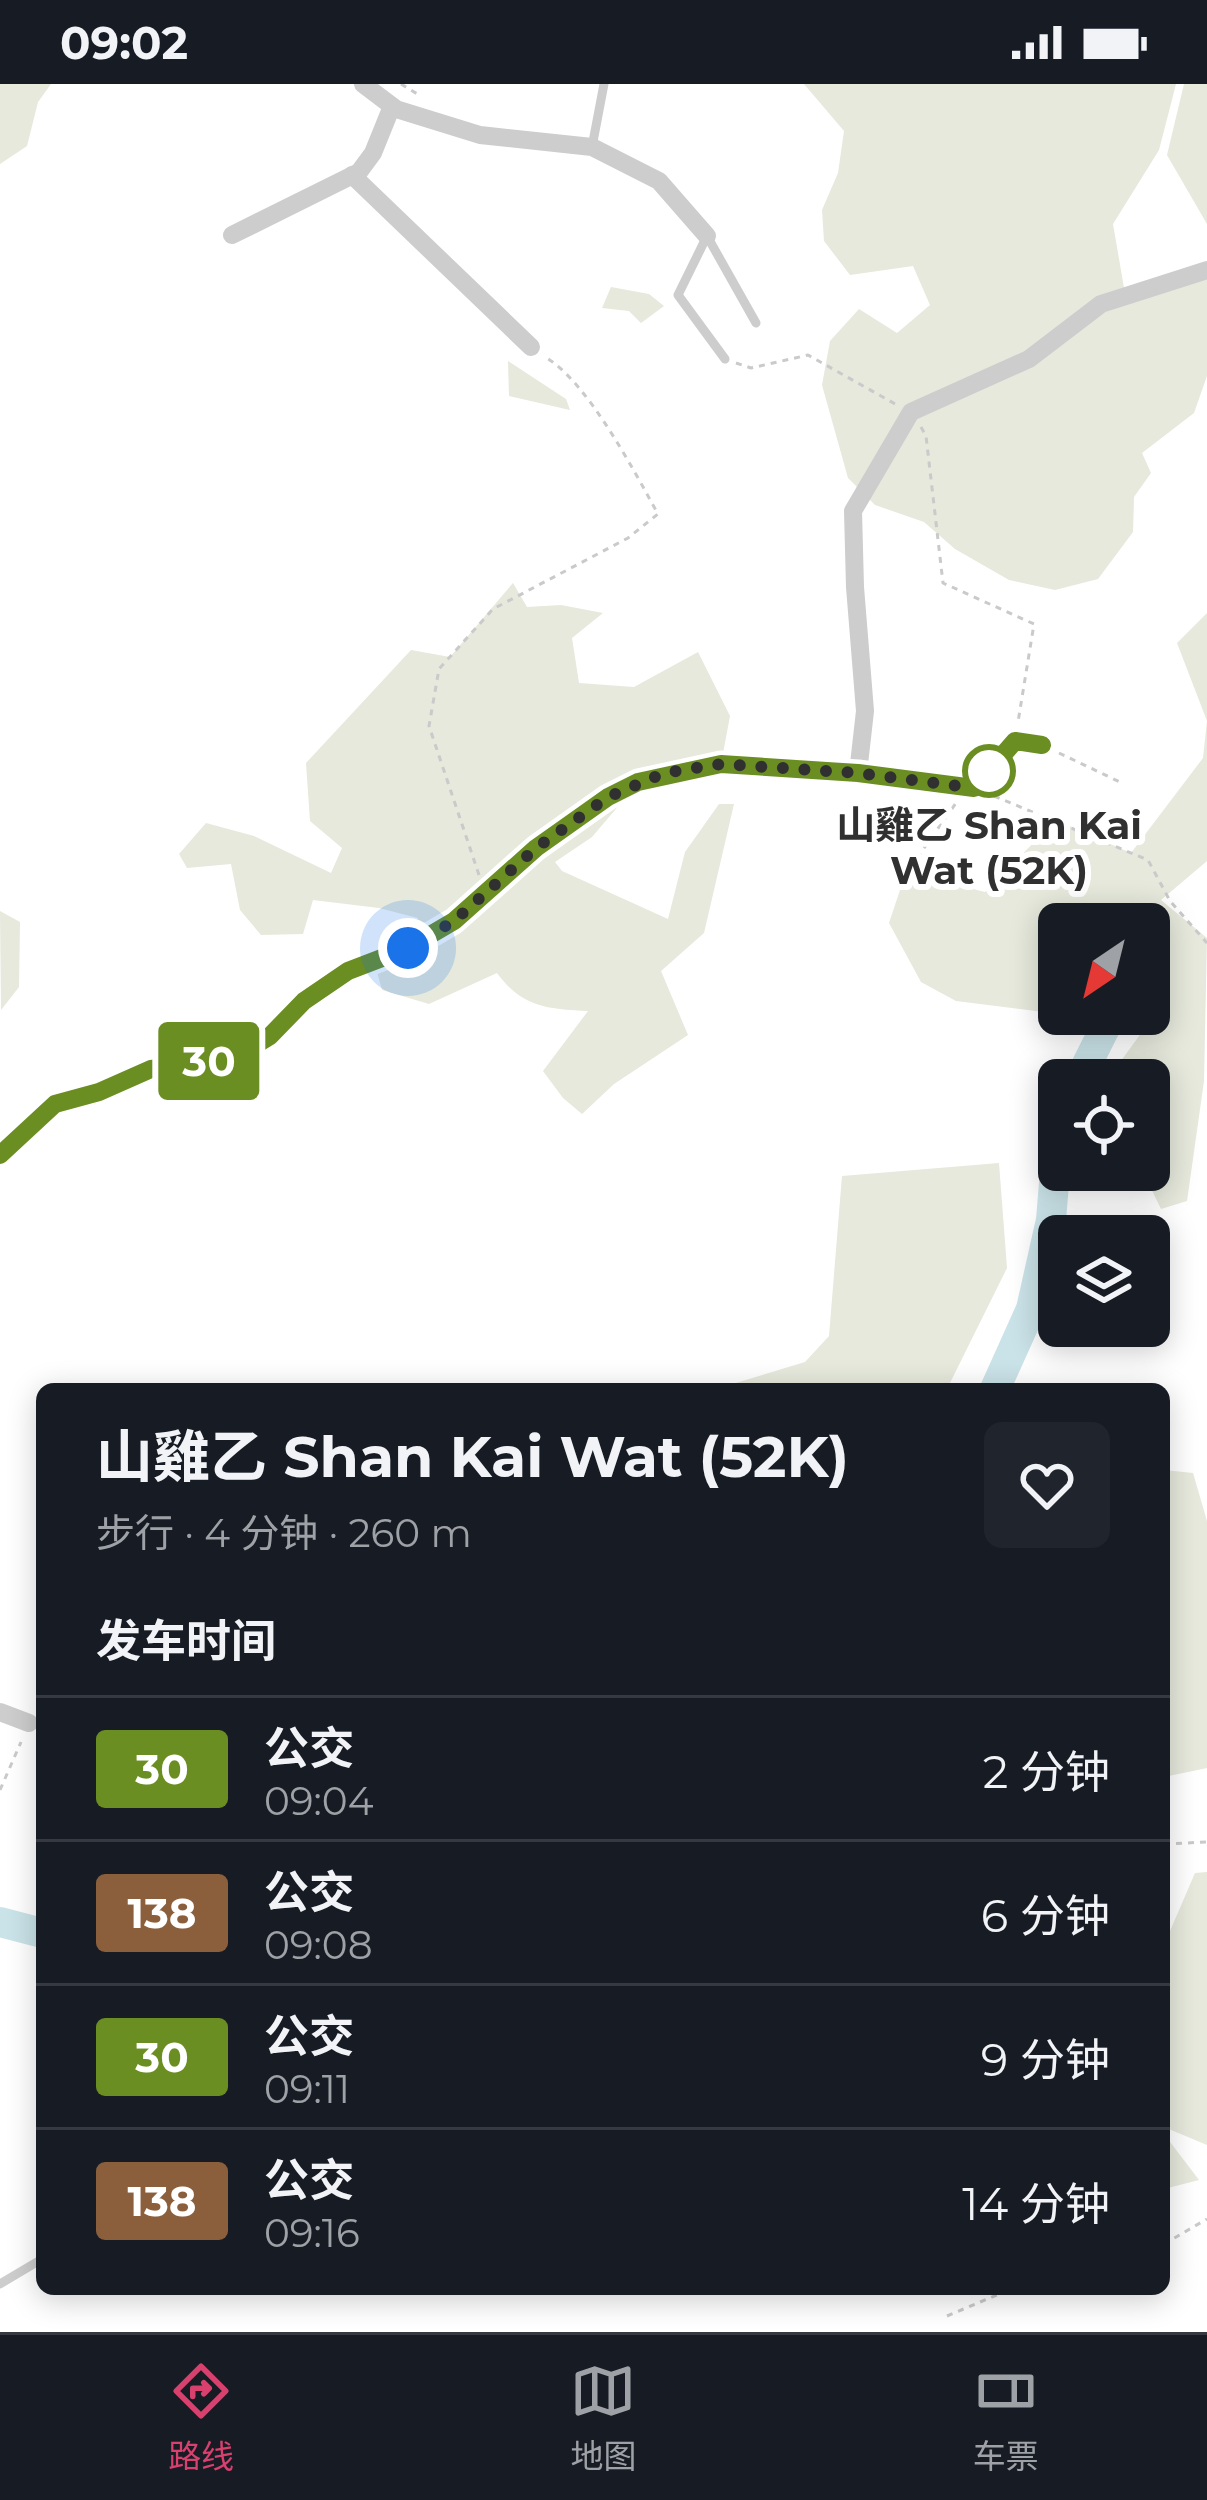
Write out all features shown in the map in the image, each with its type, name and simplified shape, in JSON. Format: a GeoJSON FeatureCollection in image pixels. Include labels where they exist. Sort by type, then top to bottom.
{"type":"FeatureCollection","features":[{"type":"Feature","properties":{"kind":"street"},"geometry":{"type":"LineString","coordinates":[[363,84],[392,106],[480,134],[592,148],[659,181],[707,236]]}},
{"type":"Feature","properties":{"kind":"street"},"geometry":{"type":"LineString","coordinates":[[232,235],[359,172],[373,153],[392,106]]}},
{"type":"Feature","properties":{"kind":"street"},"geometry":{"type":"LineString","coordinates":[[352,176],[531,347]]}},
{"type":"Feature","properties":{"kind":"street"},"geometry":{"type":"LineString","coordinates":[[858,773],[865,711],[853,511],[911,412],[1029,358],[1101,304],[1207,270]]}},
{"type":"Feature","properties":{"kind":"street"},"geometry":{"type":"LineString","coordinates":[[0,1155],[55,1104],[99,1092],[151,1069],[244,1052],[270,1036],[304,1001],[333,981],[408,948],[454,921],[536,848],[608,797],[664,773],[721,764],[858,773],[974,788],[1015,741],[1042,745]]}},
{"type":"Feature","properties":{"kind":"street"},"geometry":{"type":"LineString","coordinates":[[0,1712],[36,1726]]}},
{"type":"Feature","properties":{"kind":"lane"},"geometry":{"type":"LineString","coordinates":[[592,148],[604,84]]}},
{"type":"Feature","properties":{"kind":"lane"},"geometry":{"type":"LineString","coordinates":[[707,236],[757,323]]}},
{"type":"Feature","properties":{"kind":"lane"},"geometry":{"type":"LineString","coordinates":[[707,236],[678,295],[725,359]]}},
{"type":"Feature","properties":{"kind":"lane"},"geometry":{"type":"LineString","coordinates":[[0,2284],[36,2263]]}},
{"type":"Feature","properties":{"kind":"path"},"geometry":{"type":"LineString","coordinates":[[484,891],[429,726],[439,669],[493,609],[628,538],[658,514],[566,370],[531,347]]}},
{"type":"Feature","properties":{"kind":"path"},"geometry":{"type":"LineString","coordinates":[[725,359],[751,368],[808,355],[911,412],[926,436],[943,583],[1034,624],[1015,741]]}},
{"type":"Feature","properties":{"kind":"path"},"geometry":{"type":"LineString","coordinates":[[1042,745],[1123,783]]}},
{"type":"Feature","properties":{"kind":"path"},"geometry":{"type":"LineString","coordinates":[[917,858],[958,800],[974,788],[1148,860],[1170,901],[1207,943]]}},
{"type":"Feature","properties":{"kind":"path"},"geometry":{"type":"LineString","coordinates":[[0,1790],[36,1726]]}},
{"type":"Feature","properties":{"kind":"path"},"geometry":{"type":"LineString","coordinates":[[1170,1844],[1207,1842]]}},
{"type":"Feature","properties":{"kind":"path"},"geometry":{"type":"LineString","coordinates":[[1170,2241],[1207,2219]]}},
{"type":"Feature","properties":{"kind":"path"},"geometry":{"type":"LineString","coordinates":[[947,2316],[997,2295]]}},
{"type":"Feature","properties":{"kind":"shaded area"},"geometry":{"type":"Polygon","coordinates":[[[0,84],[51,84],[38,102],[27,146],[0,164],[0,84]]]}},
{"type":"Feature","properties":{"kind":"shaded area"},"geometry":{"type":"Polygon","coordinates":[[[804,84],[1176,84],[1159,150],[1113,224],[1124,288],[1207,268],[1207,376],[1194,413],[1142,453],[1151,473],[1134,497],[1133,532],[1098,579],[1055,590],[1009,580],[955,549],[924,522],[875,505],[848,478],[822,385],[830,341],[859,309],[897,333],[930,305],[913,266],[850,275],[824,241],[822,210],[838,173],[844,131],[804,84]]]}},
{"type":"Feature","properties":{"kind":"shaded area"},"geometry":{"type":"Polygon","coordinates":[[[1184,84],[1207,84],[1207,224],[1167,155],[1184,84]]]}},
{"type":"Feature","properties":{"kind":"shaded area"},"geometry":{"type":"Polygon","coordinates":[[[611,287],[649,294],[664,306],[641,323],[629,311],[602,308],[611,287]]]}},
{"type":"Feature","properties":{"kind":"shaded area"},"geometry":{"type":"Polygon","coordinates":[[[508,361],[566,399],[570,410],[509,396],[508,361]]]}},
{"type":"Feature","properties":{"kind":"shaded area"},"geometry":{"type":"Polygon","coordinates":[[[513,583],[527,607],[561,605],[603,613],[572,638],[579,683],[634,687],[698,652],[730,716],[721,764],[626,797],[592,837],[555,862],[562,871],[668,919],[685,852],[719,804],[734,804],[704,933],[661,971],[688,1035],[614,1084],[582,1114],[543,1071],[588,1011],[536,1004],[516,993],[497,973],[429,1004],[382,990],[374,961],[408,948],[418,918],[313,900],[303,934],[261,935],[240,910],[231,864],[187,868],[179,854],[206,823],[254,836],[331,873],[342,848],[310,821],[306,763],[411,650],[450,657],[513,583]]]}},
{"type":"Feature","properties":{"kind":"shaded area"},"geometry":{"type":"Polygon","coordinates":[[[1207,613],[1207,721],[1177,643],[1207,613]]]}},
{"type":"Feature","properties":{"kind":"shaded area"},"geometry":{"type":"Polygon","coordinates":[[[1207,721],[1207,861],[1161,900],[1165,903],[1038,903],[1038,1011],[956,1001],[921,982],[889,923],[906,872],[985,892],[1056,820],[1131,853],[1203,758],[1207,721]]]}},
{"type":"Feature","properties":{"kind":"shaded area"},"geometry":{"type":"Polygon","coordinates":[[[1170,907],[1207,938],[1204,1081],[1187,1201],[1161,1209],[1152,1191],[1170,1191],[1170,1059],[1122,1059],[1140,1035],[1170,1035],[1170,907]]]}},
{"type":"Feature","properties":{"kind":"shaded area"},"geometry":{"type":"Polygon","coordinates":[[[0,911],[20,922],[19,987],[1,1010],[0,911]]]}},
{"type":"Feature","properties":{"kind":"shaded area"},"geometry":{"type":"Polygon","coordinates":[[[999,1163],[1007,1268],[950,1383],[736,1383],[805,1362],[829,1336],[842,1176],[999,1163]]]}},
{"type":"Feature","properties":{"kind":"shaded area"},"geometry":{"type":"Polygon","coordinates":[[[1170,1471],[1193,1473],[1207,1521],[1207,1768],[1170,1776],[1170,1471]]]}},
{"type":"Feature","properties":{"kind":"shaded area"},"geometry":{"type":"Polygon","coordinates":[[[1207,1872],[1207,2145],[1170,2130],[1170,1931],[1195,1873],[1207,1872]]]}},
{"type":"Feature","properties":{"kind":"shaded area"},"geometry":{"type":"Polygon","coordinates":[[[1170,2142],[1199,2180],[1170,2187],[1170,2142]]]}},
{"type":"Feature","properties":{"kind":"waterway"},"geometry":{"type":"LineString","coordinates":[[1090,1059],[1102,1035]]}},
{"type":"Feature","properties":{"kind":"waterway"},"geometry":{"type":"LineString","coordinates":[[998,1383],[1031,1309],[1053,1191]]}},
{"type":"Feature","properties":{"kind":"waterway"},"geometry":{"type":"LineString","coordinates":[[0,1922],[36,1931]]}},
{"type":"Feature","properties":{"kind":"bus line","name":"30"},"geometry":{"type":"LineString","coordinates":[[0,1155],[55,1104],[127,1082],[151,1069],[244,1052],[348,971],[408,948],[454,921],[536,848],[608,797],[638,782],[721,764],[858,773],[974,788],[1015,741],[1042,745]]}},
{"type":"Feature","properties":{"kind":"place","name":"山雞乙 Shan Kai Wat (52K)"},"geometry":{"type":"Point","coordinates":[989,771]}},
{"type":"Feature","properties":{"kind":"route"},"geometry":{"type":"LineString","coordinates":[[408,948],[454,921],[536,848],[608,797],[664,773],[721,764],[858,773],[974,788],[995,764],[989,771]]}}]}
